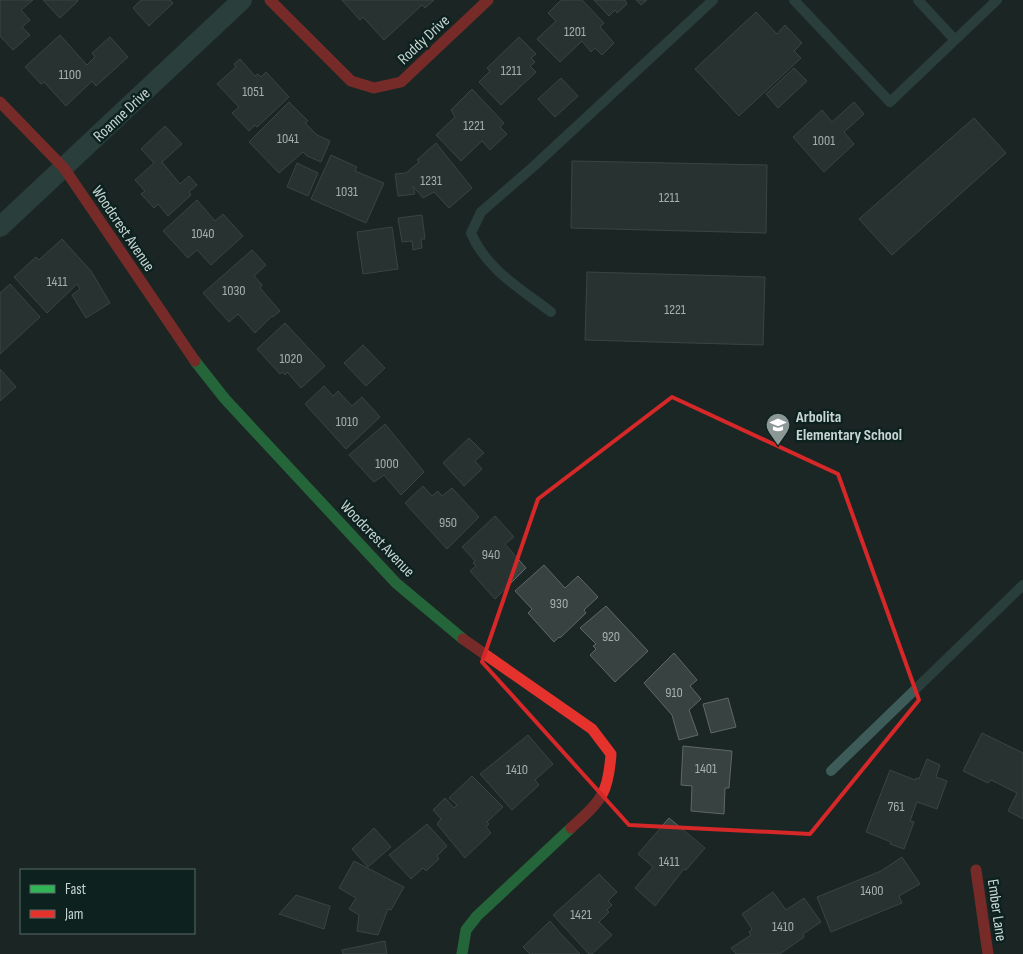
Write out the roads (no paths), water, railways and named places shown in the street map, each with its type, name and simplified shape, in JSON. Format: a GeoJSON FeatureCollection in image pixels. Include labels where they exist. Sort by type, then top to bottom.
{"type":"FeatureCollection","features":[{"type":"Feature","properties":{"kind":"street","name":"Roanne Drive"},"geometry":{"type":"LineString","coordinates":[[0,227],[242,0]]}},
{"type":"Feature","properties":{"kind":"street","name":"Roddy Drive"},"geometry":{"type":"LineString","coordinates":[[270,0],[351,81],[374,88],[401,82],[488,0]]}},
{"type":"Feature","properties":{"kind":"street","name":"Woodcrest Avenue"},"geometry":{"type":"LineString","coordinates":[[0,102],[64,168],[191,356],[225,399],[396,583],[471,646],[592,728],[610,754],[609,781],[598,803],[477,916],[466,930],[462,954]]}},
{"type":"Feature","properties":{"kind":"street","name":"Ember Lane"},"geometry":{"type":"LineString","coordinates":[[976,870],[986,954]]}},
{"type":"Feature","properties":{"kind":"street"},"geometry":{"type":"LineString","coordinates":[[986,954],[1002,954]]}},
{"type":"Feature","properties":{"kind":"lane"},"geometry":{"type":"LineString","coordinates":[[551,312],[492,266],[477,248],[470,233],[481,212],[713,0]]}},
{"type":"Feature","properties":{"kind":"lane"},"geometry":{"type":"LineString","coordinates":[[794,0],[890,102],[997,0]]}},
{"type":"Feature","properties":{"kind":"lane"},"geometry":{"type":"LineString","coordinates":[[918,0],[955,40]]}},
{"type":"Feature","properties":{"kind":"lane"},"geometry":{"type":"LineString","coordinates":[[831,771],[1023,585]]}},
{"type":"Feature","properties":{"kind":"place","name":"Arbolita Elementary School"},"geometry":{"type":"Point","coordinates":[778,446]}}]}
